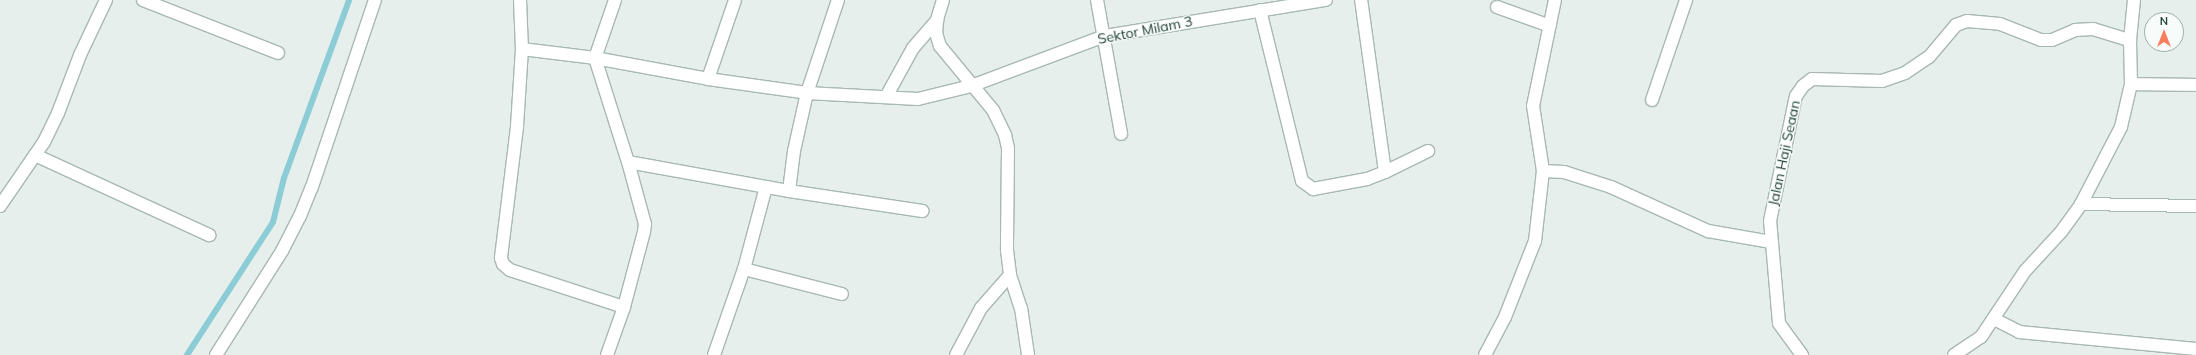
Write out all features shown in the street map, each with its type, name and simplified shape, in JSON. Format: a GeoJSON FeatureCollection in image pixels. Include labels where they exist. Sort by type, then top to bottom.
{"type":"FeatureCollection","features":[{"type":"Feature","properties":{"kind":"street"},"geometry":{"type":"LineString","coordinates":[[0,206],[35,155],[58,113],[80,55],[106,0]]}},
{"type":"Feature","properties":{"kind":"street"},"geometry":{"type":"LineString","coordinates":[[144,0],[278,53]]}},
{"type":"Feature","properties":{"kind":"street"},"geometry":{"type":"LineString","coordinates":[[216,355],[282,251],[300,216],[312,187],[375,0]]}},
{"type":"Feature","properties":{"kind":"street"},"geometry":{"type":"LineString","coordinates":[[520,0],[522,49],[517,126],[501,258],[503,264],[510,270],[624,307]]}},
{"type":"Feature","properties":{"kind":"street"},"geometry":{"type":"LineString","coordinates":[[607,355],[624,307],[645,224],[628,162],[595,58],[615,0]]}},
{"type":"Feature","properties":{"kind":"street"},"geometry":{"type":"LineString","coordinates":[[708,79],[735,0]]}},
{"type":"Feature","properties":{"kind":"street"},"geometry":{"type":"LineString","coordinates":[[789,191],[794,151],[807,93],[838,0]]}},
{"type":"Feature","properties":{"kind":"street"},"geometry":{"type":"LineString","coordinates":[[943,0],[937,20],[936,34],[940,46],[971,86],[993,110],[1006,142],[1007,250],[1010,275],[1021,308],[1028,355]]}},
{"type":"Feature","properties":{"kind":"street"},"geometry":{"type":"LineString","coordinates":[[1097,0],[1105,36],[1121,134]]}},
{"type":"Feature","properties":{"kind":"street","name":"Sektor Milam 3"},"geometry":{"type":"LineString","coordinates":[[522,49],[595,58],[708,79],[807,93],[918,99],[971,86],[1105,36],[1326,0]]}},
{"type":"Feature","properties":{"kind":"street"},"geometry":{"type":"LineString","coordinates":[[1361,0],[1384,172]]}},
{"type":"Feature","properties":{"kind":"street"},"geometry":{"type":"LineString","coordinates":[[1485,355],[1505,317],[1535,241],[1543,171],[1533,106],[1554,0]]}},
{"type":"Feature","properties":{"kind":"street"},"geometry":{"type":"LineString","coordinates":[[1652,100],[1686,0]]}},
{"type":"Feature","properties":{"kind":"street"},"geometry":{"type":"LineString","coordinates":[[1954,355],[1981,337],[2025,271],[2061,232],[2082,204],[2121,126],[2131,84],[2130,40],[2134,0]]}},
{"type":"Feature","properties":{"kind":"street"},"geometry":{"type":"LineString","coordinates":[[1497,7],[1550,26]]}},
{"type":"Feature","properties":{"kind":"street"},"geometry":{"type":"LineString","coordinates":[[1260,10],[1302,181],[1313,189],[1367,179],[1428,151]]}},
{"type":"Feature","properties":{"kind":"street"},"geometry":{"type":"LineString","coordinates":[[886,98],[913,48],[937,20]]}},
{"type":"Feature","properties":{"kind":"street","name":"Jalan Haji Seaan"},"geometry":{"type":"LineString","coordinates":[[1802,355],[1779,323],[1770,221],[1796,96],[1812,80],[1882,80],[1905,73],[1929,57],[1956,25],[1967,21],[2000,24],[2041,40],[2052,40],[2075,30],[2093,29],[2130,40]]}},
{"type":"Feature","properties":{"kind":"street"},"geometry":{"type":"LineString","coordinates":[[2131,84],[2196,85]]}},
{"type":"Feature","properties":{"kind":"street"},"geometry":{"type":"LineString","coordinates":[[35,155],[208,235]]}},
{"type":"Feature","properties":{"kind":"street"},"geometry":{"type":"LineString","coordinates":[[628,162],[789,191],[924,211]]}},
{"type":"Feature","properties":{"kind":"street"},"geometry":{"type":"LineString","coordinates":[[1543,171],[1564,172],[1611,187],[1708,231],[1771,242]]}},
{"type":"Feature","properties":{"kind":"street"},"geometry":{"type":"LineString","coordinates":[[714,355],[744,269],[766,187]]}},
{"type":"Feature","properties":{"kind":"street"},"geometry":{"type":"LineString","coordinates":[[2082,204],[2196,206]]}},
{"type":"Feature","properties":{"kind":"street"},"geometry":{"type":"LineString","coordinates":[[744,269],[842,294]]}},
{"type":"Feature","properties":{"kind":"street"},"geometry":{"type":"LineString","coordinates":[[956,355],[981,308],[1010,275]]}},
{"type":"Feature","properties":{"kind":"street"},"geometry":{"type":"LineString","coordinates":[[1994,319],[2018,332],[2196,349]]}},
{"type":"Feature","properties":{"kind":"waterway"},"geometry":{"type":"LineString","coordinates":[[187,355],[273,222],[284,178],[349,0]]}}]}
